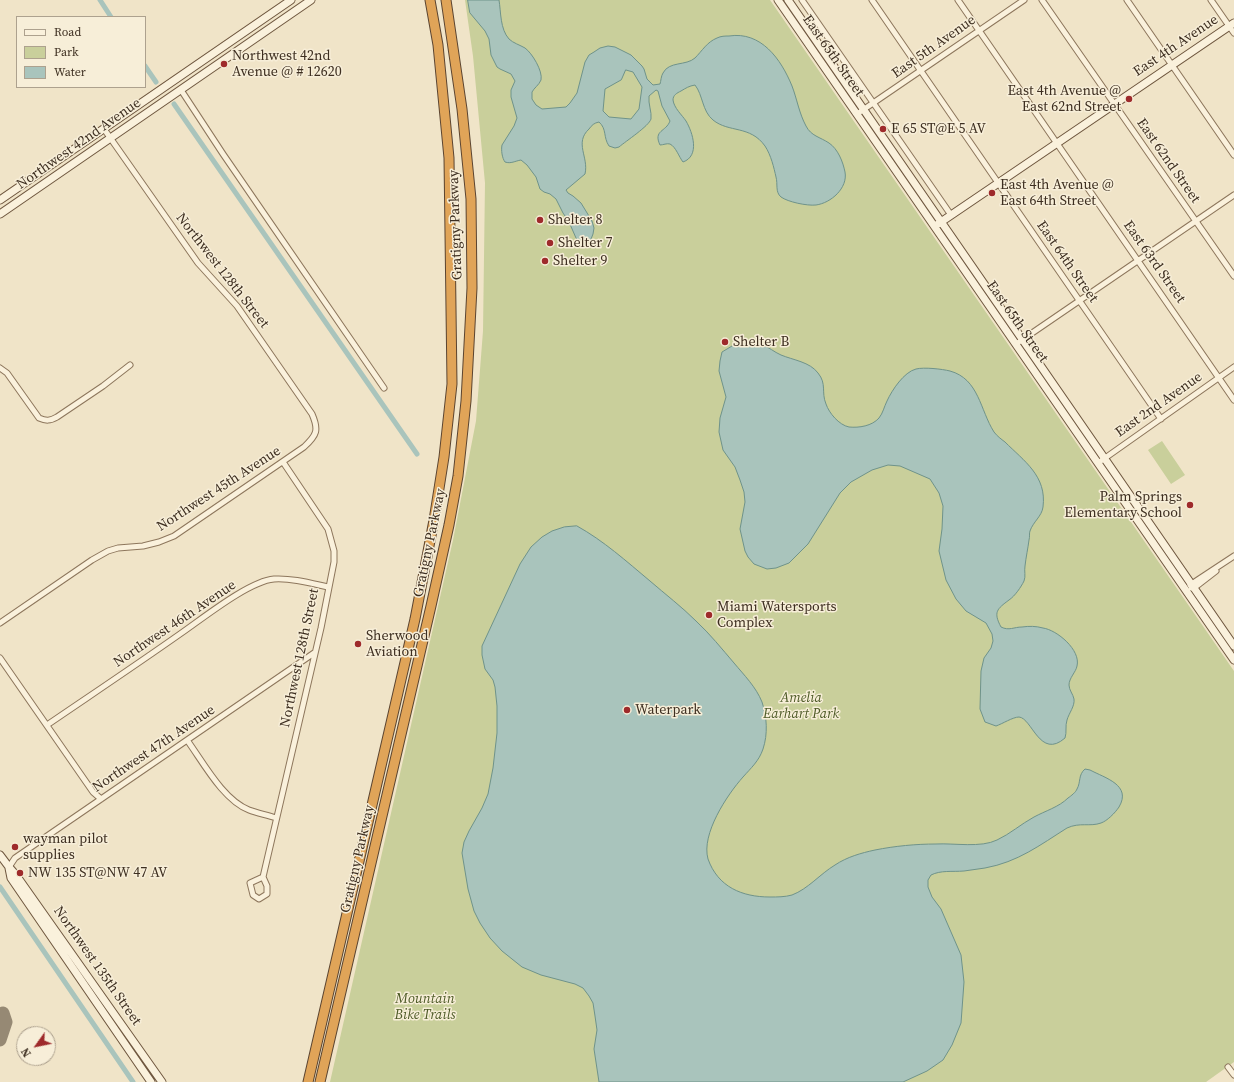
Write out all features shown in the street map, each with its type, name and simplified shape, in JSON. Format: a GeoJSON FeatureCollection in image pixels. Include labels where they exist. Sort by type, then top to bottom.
{"type":"FeatureCollection","features":[{"type":"Feature","properties":{"kind":"highway","name":"Gratigny Parkway"},"geometry":{"type":"LineString","coordinates":[[308,1082],[415,619],[434,520],[444,457],[452,384],[449,158],[438,45],[430,0]]}},
{"type":"Feature","properties":{"kind":"highway","name":"Gratigny Parkway"},"geometry":{"type":"LineString","coordinates":[[320,1082],[446,540],[458,476],[466,409],[472,288],[471,199],[462,109],[446,0]]}},
{"type":"Feature","properties":{"kind":"main road","name":"Northwest 42nd Avenue"},"geometry":{"type":"LineString","coordinates":[[0,200],[291,0]]}},
{"type":"Feature","properties":{"kind":"main road","name":"Northwest 42nd Avenue"},"geometry":{"type":"LineString","coordinates":[[0,214],[311,0]]}},
{"type":"Feature","properties":{"kind":"main road","name":"East 65th Street"},"geometry":{"type":"LineString","coordinates":[[788,0],[935,226],[1234,660]]}},
{"type":"Feature","properties":{"kind":"main road","name":"East 65th Street"},"geometry":{"type":"LineString","coordinates":[[780,1],[941,221],[1234,646]]}},
{"type":"Feature","properties":{"kind":"main road","name":"East 4th Avenue"},"geometry":{"type":"LineString","coordinates":[[935,226],[1232,24]]}},
{"type":"Feature","properties":{"kind":"main road"},"geometry":{"type":"LineString","coordinates":[[253,26],[260,36]]}},
{"type":"Feature","properties":{"kind":"main road"},"geometry":{"type":"LineString","coordinates":[[60,159],[67,168]]}},
{"type":"Feature","properties":{"kind":"main road"},"geometry":{"type":"LineString","coordinates":[[17,188],[24,198]]}},
{"type":"Feature","properties":{"kind":"main road","name":"Northwest 135th Street"},"geometry":{"type":"LineString","coordinates":[[0,855],[16,874],[71,951],[162,1082]]}},
{"type":"Feature","properties":{"kind":"main road","name":"Northwest 135th Street"},"geometry":{"type":"LineString","coordinates":[[9,867],[11,878],[151,1082]]}},
{"type":"Feature","properties":{"kind":"street"},"geometry":{"type":"LineString","coordinates":[[802,0],[951,215]]}},
{"type":"Feature","properties":{"kind":"street","name":"East 64th Street"},"geometry":{"type":"LineString","coordinates":[[872,0],[1161,418]]}},
{"type":"Feature","properties":{"kind":"street","name":"East 63rd Street"},"geometry":{"type":"LineString","coordinates":[[958,0],[1234,400]]}},
{"type":"Feature","properties":{"kind":"street","name":"East 5th Avenue"},"geometry":{"type":"LineString","coordinates":[[861,112],[1024,0]]}},
{"type":"Feature","properties":{"kind":"street","name":"East 62nd Street"},"geometry":{"type":"LineString","coordinates":[[1042,0],[1234,276]]}},
{"type":"Feature","properties":{"kind":"street"},"geometry":{"type":"LineString","coordinates":[[1127,0],[1234,154]]}},
{"type":"Feature","properties":{"kind":"street"},"geometry":{"type":"LineString","coordinates":[[1211,0],[1232,24],[1234,33]]}},
{"type":"Feature","properties":{"kind":"street"},"geometry":{"type":"LineString","coordinates":[[181,90],[384,388]]}},
{"type":"Feature","properties":{"kind":"street","name":"Northwest 128th Street"},"geometry":{"type":"LineString","coordinates":[[104,129],[198,263],[240,311],[312,414],[316,424],[316,429]]}},
{"type":"Feature","properties":{"kind":"street"},"geometry":{"type":"LineString","coordinates":[[1016,344],[1234,195]]}},
{"type":"Feature","properties":{"kind":"street"},"geometry":{"type":"LineString","coordinates":[[0,368],[7,372],[39,418],[44,421],[50,421],[103,386],[130,365]]}},
{"type":"Feature","properties":{"kind":"street","name":"East 2nd Avenue"},"geometry":{"type":"LineString","coordinates":[[1098,463],[1234,367]]}},
{"type":"Feature","properties":{"kind":"street","name":"Northwest 45th Avenue"},"geometry":{"type":"LineString","coordinates":[[0,623],[92,560],[108,551],[118,548],[143,546],[174,536],[283,462],[308,443],[314,436],[316,429]]}},
{"type":"Feature","properties":{"kind":"street","name":"Northwest 128th Street"},"geometry":{"type":"LineString","coordinates":[[263,877],[314,652],[321,628],[334,562],[334,551],[328,529],[283,462]]}},
{"type":"Feature","properties":{"kind":"street"},"geometry":{"type":"LineString","coordinates":[[1186,590],[1234,556]]}},
{"type":"Feature","properties":{"kind":"street","name":"Northwest 46th Avenue"},"geometry":{"type":"LineString","coordinates":[[47,725],[234,597],[258,584],[274,579],[294,580],[328,588]]}},
{"type":"Feature","properties":{"kind":"street","name":"Northwest 47th Avenue"},"geometry":{"type":"LineString","coordinates":[[9,867],[15,858],[314,652]]}},
{"type":"Feature","properties":{"kind":"street"},"geometry":{"type":"LineString","coordinates":[[0,658],[93,792],[101,800]]}},
{"type":"Feature","properties":{"kind":"street"},"geometry":{"type":"LineString","coordinates":[[187,740],[221,789],[235,803],[248,810],[276,818]]}},
{"type":"Feature","properties":{"kind":"street"},"geometry":{"type":"LineString","coordinates":[[1228,1067],[1234,1075]]}},
{"type":"Feature","properties":{"kind":"green space","name":"Amelia Earhart Park"},"geometry":{"type":"Polygon","coordinates":[[[465,0],[770,0],[1234,671],[1234,1062],[1206,1082],[330,1082],[453,540],[476,421],[483,331],[485,183],[473,56],[465,0]]]}},
{"type":"Feature","properties":{"kind":"green space"},"geometry":{"type":"Polygon","coordinates":[[[1162,441],[1185,475],[1171,484],[1148,450],[1162,441]]]}},
{"type":"Feature","properties":{"kind":"water"},"geometry":{"type":"Polygon","coordinates":[[[468,0],[499,0],[502,25],[506,35],[509,39],[528,50],[539,67],[541,80],[532,92],[532,99],[536,105],[542,109],[566,107],[570,103],[577,93],[585,62],[589,55],[600,48],[608,46],[615,47],[631,55],[642,66],[647,79],[653,85],[660,84],[662,74],[666,69],[673,65],[687,62],[695,58],[707,44],[717,38],[723,36],[740,36],[751,38],[768,49],[782,66],[792,86],[808,129],[813,134],[829,143],[837,152],[845,172],[844,184],[833,198],[822,204],[808,205],[781,197],[777,190],[777,180],[772,162],[765,146],[753,135],[726,127],[713,120],[709,116],[700,93],[695,85],[688,87],[674,95],[673,98],[675,106],[686,121],[694,144],[692,155],[683,162],[672,145],[660,145],[658,140],[659,134],[670,121],[662,106],[658,91],[656,90],[649,96],[651,119],[642,129],[619,147],[615,148],[609,146],[603,127],[599,122],[592,125],[585,134],[582,145],[586,168],[585,174],[566,190],[581,203],[592,221],[594,228],[589,242],[580,242],[576,238],[556,199],[540,189],[536,177],[527,165],[521,160],[509,163],[505,162],[504,160],[502,145],[514,126],[517,118],[511,97],[511,90],[515,81],[511,74],[497,67],[491,55],[489,39],[485,31],[470,13],[468,0]],[[626,70],[621,80],[605,89],[603,111],[609,117],[631,119],[639,109],[642,87],[633,72],[626,70]]]}},
{"type":"Feature","properties":{"kind":"water"},"geometry":{"type":"Polygon","coordinates":[[[738,344],[762,345],[781,355],[811,366],[821,377],[824,396],[829,411],[838,421],[849,427],[865,426],[876,421],[895,387],[907,374],[916,369],[933,368],[950,371],[960,375],[973,388],[994,432],[1033,470],[1041,486],[1043,507],[1030,532],[1024,581],[1020,589],[999,609],[997,618],[1001,627],[1004,628],[1040,627],[1049,630],[1061,637],[1072,647],[1077,660],[1077,666],[1069,685],[1074,702],[1066,722],[1065,738],[1056,743],[1049,744],[1038,736],[1024,719],[1019,717],[996,726],[985,722],[980,709],[981,671],[984,658],[991,648],[993,641],[992,634],[986,623],[966,611],[956,599],[946,580],[939,551],[943,506],[939,493],[930,479],[900,466],[888,465],[872,470],[851,482],[840,493],[808,544],[789,563],[776,568],[767,569],[754,564],[748,557],[745,551],[740,529],[745,502],[744,492],[735,467],[723,450],[719,432],[720,418],[726,397],[719,371],[720,361],[722,352],[738,344]]]}},
{"type":"Feature","properties":{"kind":"water"},"geometry":{"type":"Polygon","coordinates":[[[577,526],[615,552],[691,616],[711,636],[746,677],[762,702],[766,720],[765,743],[759,757],[723,804],[708,838],[708,859],[712,869],[718,877],[732,888],[760,897],[787,896],[803,889],[840,862],[865,852],[890,847],[913,845],[975,845],[997,840],[1029,820],[1056,806],[1073,794],[1078,786],[1081,774],[1085,769],[1109,779],[1119,788],[1122,793],[1122,799],[1119,807],[1103,822],[1093,825],[1076,825],[1067,828],[1038,847],[1008,862],[985,868],[935,873],[931,875],[928,880],[928,887],[932,897],[941,909],[961,955],[964,982],[961,1023],[952,1045],[943,1060],[927,1071],[903,1082],[599,1082],[594,1049],[597,1030],[593,1003],[589,996],[583,988],[575,984],[541,975],[522,967],[502,951],[490,938],[480,923],[474,911],[468,889],[462,853],[464,842],[488,794],[497,733],[495,687],[493,680],[485,669],[482,646],[520,564],[531,547],[542,537],[552,531],[564,527],[577,526]]]}},
{"type":"Feature","properties":{"kind":"waterway"},"geometry":{"type":"LineString","coordinates":[[100,0],[110,16]]}},
{"type":"Feature","properties":{"kind":"waterway"},"geometry":{"type":"LineString","coordinates":[[146,67],[156,82]]}},
{"type":"Feature","properties":{"kind":"waterway"},"geometry":{"type":"LineString","coordinates":[[174,104],[417,454]]}},
{"type":"Feature","properties":{"kind":"waterway"},"geometry":{"type":"LineString","coordinates":[[0,887],[133,1082]]}},
{"type":"Feature","properties":{"kind":"taxiway"},"geometry":{"type":"LineString","coordinates":[[0,1040],[6,1022],[3,1013]]}},
{"type":"Feature","properties":{"kind":"place","name":"Northwest 42nd Avenue @ # 12620"},"geometry":{"type":"Point","coordinates":[224,64]}},
{"type":"Feature","properties":{"kind":"place","name":"East 4th Avenue @ East 62nd Street"},"geometry":{"type":"Point","coordinates":[1129,99]}},
{"type":"Feature","properties":{"kind":"place","name":"E 65 ST@E 5 AV"},"geometry":{"type":"Point","coordinates":[883,129]}},
{"type":"Feature","properties":{"kind":"place","name":"East 4th Avenue @ East 64th Street"},"geometry":{"type":"Point","coordinates":[992,193]}},
{"type":"Feature","properties":{"kind":"place","name":"Shelter 8"},"geometry":{"type":"Point","coordinates":[540,220]}},
{"type":"Feature","properties":{"kind":"place","name":"Shelter 7"},"geometry":{"type":"Point","coordinates":[550,243]}},
{"type":"Feature","properties":{"kind":"place","name":"Shelter 9"},"geometry":{"type":"Point","coordinates":[545,261]}},
{"type":"Feature","properties":{"kind":"place","name":"Shelter B"},"geometry":{"type":"Point","coordinates":[725,342]}},
{"type":"Feature","properties":{"kind":"place","name":"Palm Springs Elementary School"},"geometry":{"type":"Point","coordinates":[1190,505]}},
{"type":"Feature","properties":{"kind":"place","name":"Miami Watersports Complex"},"geometry":{"type":"Point","coordinates":[709,615]}},
{"type":"Feature","properties":{"kind":"place","name":"Sherwood Aviation"},"geometry":{"type":"Point","coordinates":[358,644]}},
{"type":"Feature","properties":{"kind":"place","name":"Waterpark"},"geometry":{"type":"Point","coordinates":[627,710]}},
{"type":"Feature","properties":{"kind":"place","name":"wayman pilot supplies"},"geometry":{"type":"Point","coordinates":[15,847]}},
{"type":"Feature","properties":{"kind":"place","name":"NW 135 ST@NW 47 AV"},"geometry":{"type":"Point","coordinates":[20,873]}},
{"type":"Feature","properties":{"kind":"park label","name":"Mountain Bike Trails"},"geometry":{"type":"Point","coordinates":[425,1008]}}]}
